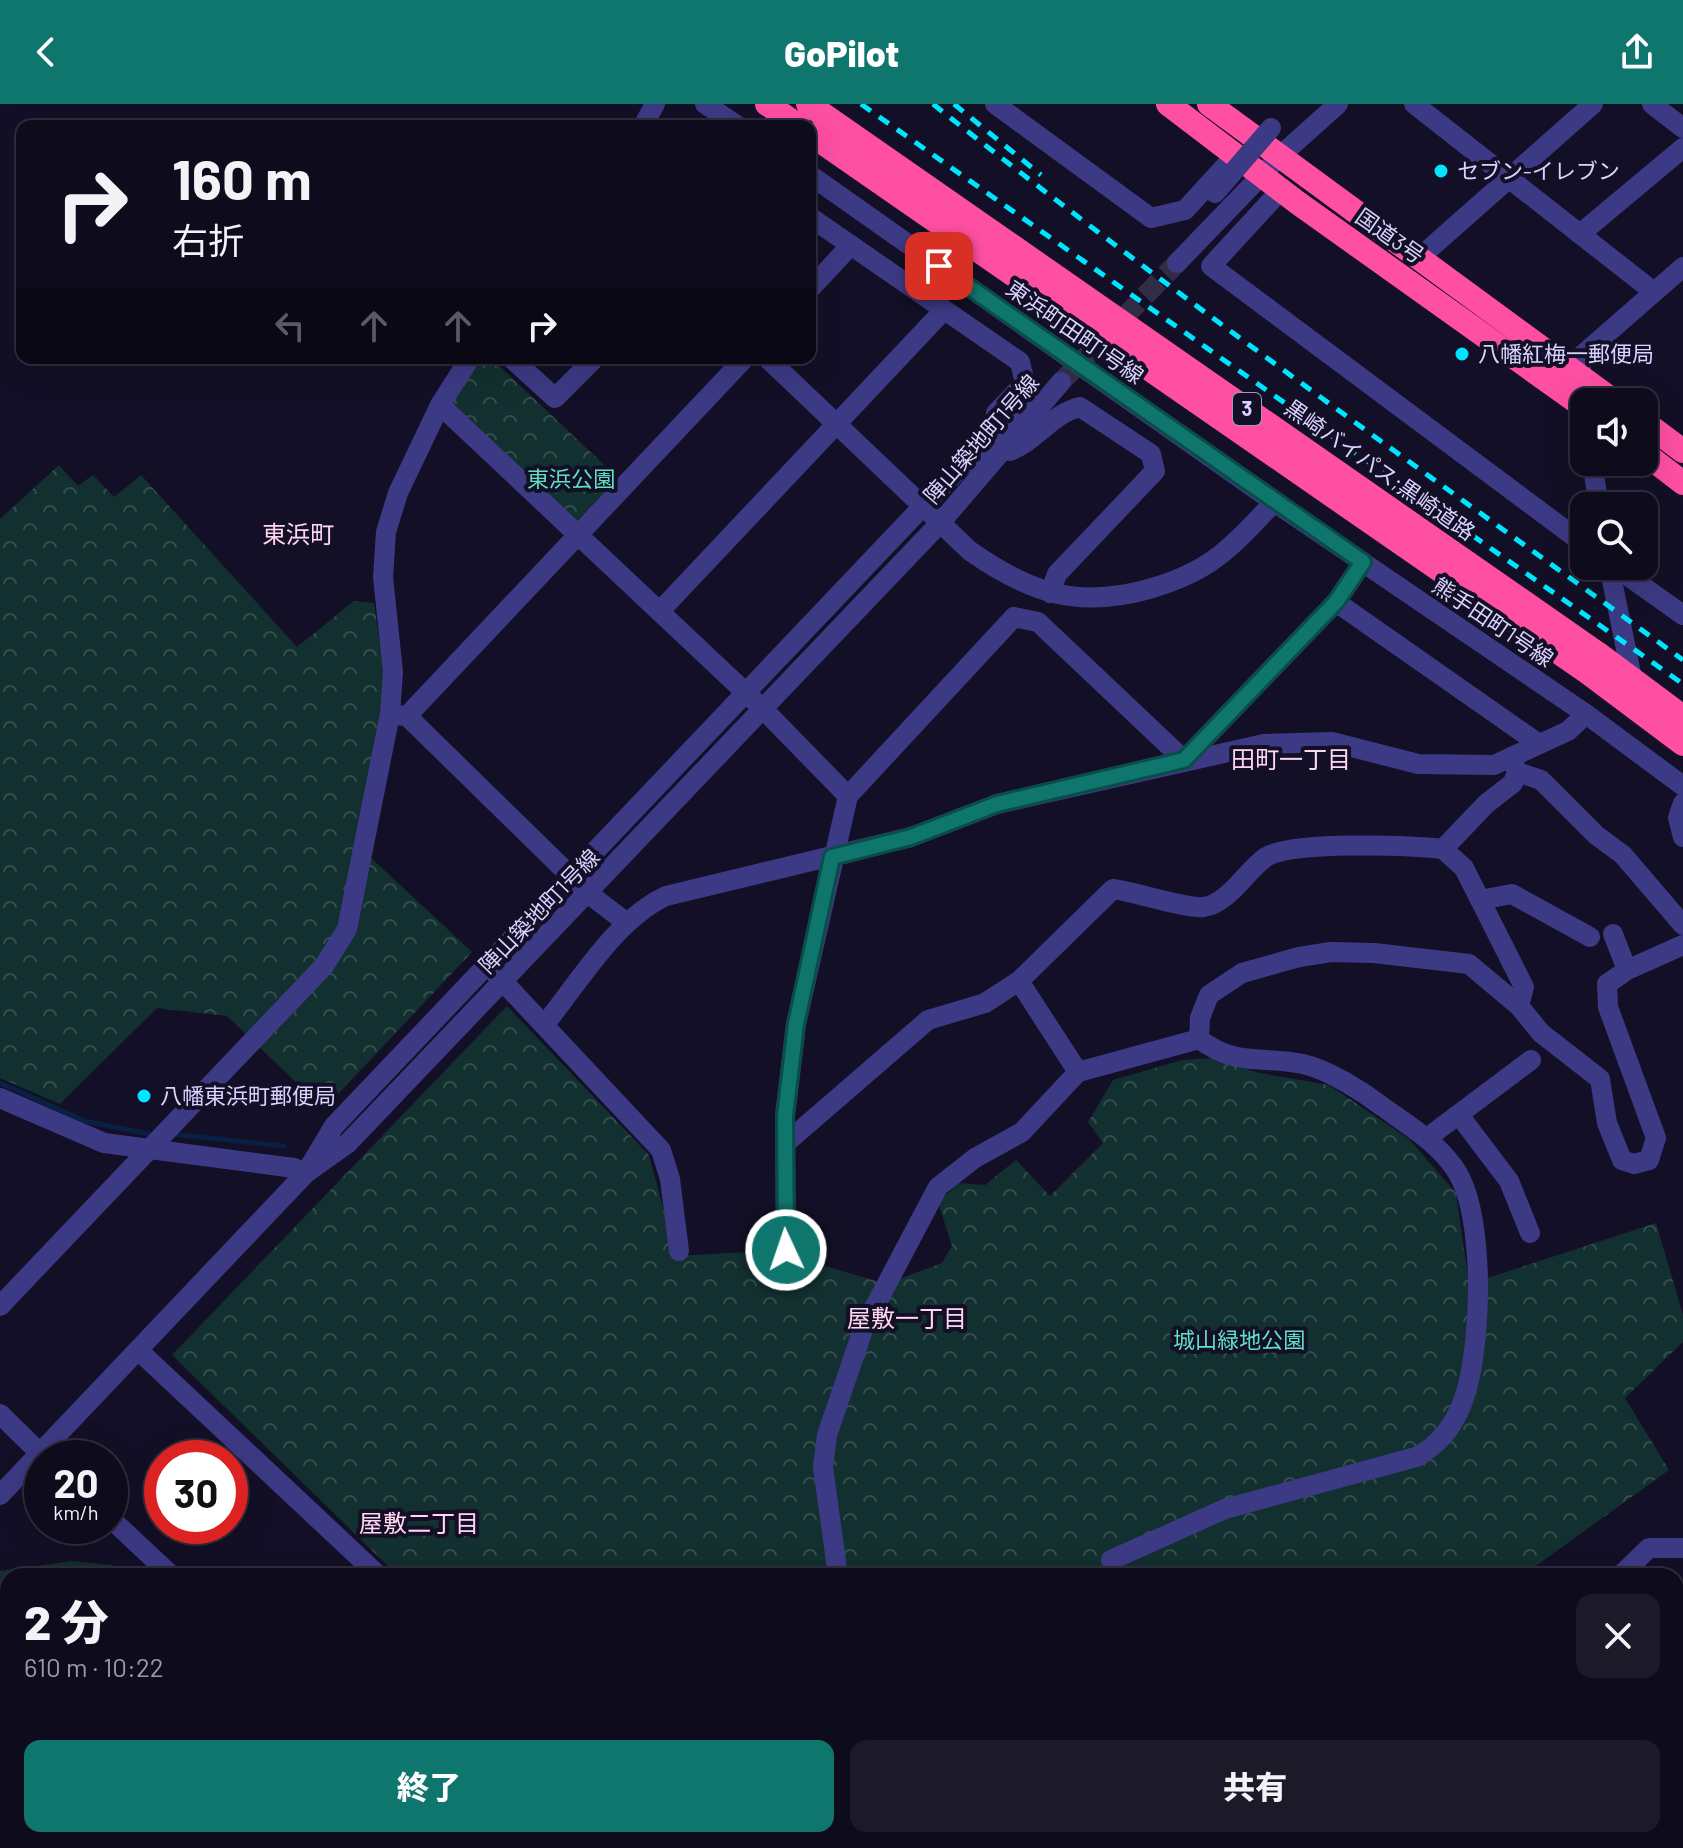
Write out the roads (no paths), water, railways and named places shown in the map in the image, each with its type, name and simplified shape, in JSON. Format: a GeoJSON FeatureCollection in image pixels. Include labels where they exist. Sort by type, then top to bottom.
{"type":"FeatureCollection","features":[{"type":"Feature","properties":{"kind":"highway"},"geometry":{"type":"LineString","coordinates":[[767,104],[790,120]]}},
{"type":"Feature","properties":{"kind":"highway","name":"黒崎バイパス;黒崎道路"},"geometry":{"type":"LineString","coordinates":[[808,104],[1597,653],[1683,717]]}},
{"type":"Feature","properties":{"kind":"highway","name":"国道3号"},"geometry":{"type":"LineString","coordinates":[[1168,104],[1570,398]]}},
{"type":"Feature","properties":{"kind":"highway","name":"国道3号"},"geometry":{"type":"LineString","coordinates":[[1209,104],[1596,388]]}},
{"type":"Feature","properties":{"kind":"highway","name":"3"},"geometry":{"type":"LineString","coordinates":[[816,138],[1587,672],[1683,744]]}},
{"type":"Feature","properties":{"kind":"highway"},"geometry":{"type":"LineString","coordinates":[[1658,432],[1683,451]]}},
{"type":"Feature","properties":{"kind":"highway"},"geometry":{"type":"LineString","coordinates":[[1658,464],[1683,483]]}},
{"type":"Feature","properties":{"kind":"street"},"geometry":{"type":"LineString","coordinates":[[705,104],[729,120]]}},
{"type":"Feature","properties":{"kind":"street"},"geometry":{"type":"LineString","coordinates":[[995,104],[1151,218],[1185,210],[1234,155]]}},
{"type":"Feature","properties":{"kind":"street"},"geometry":{"type":"LineString","coordinates":[[1338,104],[1280,156],[1272,183],[1211,266],[1570,534]]}},
{"type":"Feature","properties":{"kind":"street"},"geometry":{"type":"LineString","coordinates":[[1414,104],[1654,292]]}},
{"type":"Feature","properties":{"kind":"street"},"geometry":{"type":"LineString","coordinates":[[1419,258],[1593,104]]}},
{"type":"Feature","properties":{"kind":"street"},"geometry":{"type":"LineString","coordinates":[[1652,104],[1683,128]]}},
{"type":"Feature","properties":{"kind":"street"},"geometry":{"type":"LineString","coordinates":[[1215,193],[1271,128]]}},
{"type":"Feature","properties":{"kind":"street"},"geometry":{"type":"LineString","coordinates":[[1580,234],[1683,148]]}},
{"type":"Feature","properties":{"kind":"street","name":"東浜町田町1号線"},"geometry":{"type":"LineString","coordinates":[[816,179],[1274,502]]}},
{"type":"Feature","properties":{"kind":"street"},"geometry":{"type":"LineString","coordinates":[[1177,263],[1272,183]]}},
{"type":"Feature","properties":{"kind":"street"},"geometry":{"type":"LineString","coordinates":[[816,221],[1020,362],[1025,383],[996,413],[994,434]]}},
{"type":"Feature","properties":{"kind":"street"},"geometry":{"type":"LineString","coordinates":[[816,283],[851,245]]}},
{"type":"Feature","properties":{"kind":"street"},"geometry":{"type":"LineString","coordinates":[[1582,388],[1580,357],[1683,267]]}},
{"type":"Feature","properties":{"kind":"street"},"geometry":{"type":"LineString","coordinates":[[660,611],[944,310]]}},
{"type":"Feature","properties":{"kind":"street"},"geometry":{"type":"LineString","coordinates":[[0,1306],[324,966],[347,929],[398,715],[383,577],[386,532],[398,493],[440,405],[466,364]]}},
{"type":"Feature","properties":{"kind":"street"},"geometry":{"type":"LineString","coordinates":[[518,364],[555,398],[589,364]]}},
{"type":"Feature","properties":{"kind":"street"},"geometry":{"type":"LineString","coordinates":[[398,715],[578,535],[739,364]]}},
{"type":"Feature","properties":{"kind":"street"},"geometry":{"type":"LineString","coordinates":[[773,364],[970,551],[1003,574],[1050,593],[1096,600],[1176,581],[1216,558],[1274,502]]}},
{"type":"Feature","properties":{"kind":"street","name":"陣山築地町1号線"},"geometry":{"type":"LineString","coordinates":[[56,1440],[306,1173],[348,1143],[589,894],[941,522],[1003,454],[1061,382],[994,434],[924,505],[334,1126],[306,1173]]}},
{"type":"Feature","properties":{"kind":"street"},"geometry":{"type":"LineString","coordinates":[[440,405],[762,708],[848,796]]}},
{"type":"Feature","properties":{"kind":"street"},"geometry":{"type":"LineString","coordinates":[[1003,454],[1027,445],[1068,409],[1080,407],[1151,454],[1155,471],[1057,574],[1050,593]]}},
{"type":"Feature","properties":{"kind":"street","name":"熊手田町1号線"},"geometry":{"type":"LineString","coordinates":[[1274,502],[1586,714],[1683,786]]}},
{"type":"Feature","properties":{"kind":"street"},"geometry":{"type":"LineString","coordinates":[[1184,760],[1336,602],[1363,562]]}},
{"type":"Feature","properties":{"kind":"street"},"geometry":{"type":"LineString","coordinates":[[1615,580],[1634,684],[1641,698],[1683,728]]}},
{"type":"Feature","properties":{"kind":"street"},"geometry":{"type":"LineString","coordinates":[[1632,580],[1683,615]]}},
{"type":"Feature","properties":{"kind":"street"},"geometry":{"type":"LineString","coordinates":[[1336,602],[1539,744]]}},
{"type":"Feature","properties":{"kind":"street"},"geometry":{"type":"LineString","coordinates":[[786,1250],[785,1116],[796,1024],[848,796],[1014,617],[1038,622],[1184,760]]}},
{"type":"Feature","properties":{"kind":"street"},"geometry":{"type":"LineString","coordinates":[[1443,849],[1486,804],[1513,783],[1514,765],[1539,744],[1568,731],[1586,714]]}},
{"type":"Feature","properties":{"kind":"street"},"geometry":{"type":"LineString","coordinates":[[398,715],[574,876],[589,894],[627,923]]}},
{"type":"Feature","properties":{"kind":"street"},"geometry":{"type":"LineString","coordinates":[[545,1024],[627,923],[650,904],[666,896],[911,837],[997,804],[1264,744],[1332,742],[1418,764],[1514,765],[1541,780],[1596,835],[1623,855],[1683,925]]}},
{"type":"Feature","properties":{"kind":"street"},"geometry":{"type":"LineString","coordinates":[[1683,803],[1678,818],[1683,837]]}},
{"type":"Feature","properties":{"kind":"street"},"geometry":{"type":"LineString","coordinates":[[787,1142],[928,1020],[985,1003],[1019,981],[1113,889],[1202,907],[1218,902],[1268,856],[1289,851],[1403,844],[1443,849],[1464,868],[1524,987],[1519,1006]]}},
{"type":"Feature","properties":{"kind":"street"},"geometry":{"type":"LineString","coordinates":[[1480,900],[1512,894],[1590,937]]}},
{"type":"Feature","properties":{"kind":"street"},"geometry":{"type":"LineString","coordinates":[[1613,934],[1627,970]]}},
{"type":"Feature","properties":{"kind":"street"},"geometry":{"type":"LineString","coordinates":[[1199,1039],[1200,1018],[1209,995],[1242,973],[1331,952],[1374,953],[1469,964],[1519,1006],[1541,1033],[1600,1079],[1607,1123],[1622,1160],[1634,1164],[1649,1160],[1656,1138],[1608,1007],[1607,984],[1627,970],[1683,945]]}},
{"type":"Feature","properties":{"kind":"street"},"geometry":{"type":"LineString","coordinates":[[489,966],[661,1150],[670,1179],[679,1251]]}},
{"type":"Feature","properties":{"kind":"street"},"geometry":{"type":"LineString","coordinates":[[1019,981],[1078,1072]]}},
{"type":"Feature","properties":{"kind":"street"},"geometry":{"type":"LineString","coordinates":[[837,1568],[823,1467],[827,1435],[864,1327],[938,1187],[975,1158],[1022,1132],[1078,1072],[1199,1039]]}},
{"type":"Feature","properties":{"kind":"street"},"geometry":{"type":"LineString","coordinates":[[1111,1560],[1225,1509],[1416,1457],[1434,1448],[1446,1434],[1473,1377],[1479,1291],[1472,1219],[1455,1167],[1427,1138],[1366,1094],[1304,1065],[1235,1058],[1220,1054],[1199,1039]]}},
{"type":"Feature","properties":{"kind":"street"},"geometry":{"type":"LineString","coordinates":[[1427,1138],[1531,1060]]}},
{"type":"Feature","properties":{"kind":"street"},"geometry":{"type":"LineString","coordinates":[[0,1098],[104,1143],[294,1168],[306,1173]]}},
{"type":"Feature","properties":{"kind":"street"},"geometry":{"type":"LineString","coordinates":[[1459,1115],[1509,1181],[1530,1233]]}},
{"type":"Feature","properties":{"kind":"street"},"geometry":{"type":"LineString","coordinates":[[138,1350],[370,1568]]}},
{"type":"Feature","properties":{"kind":"street"},"geometry":{"type":"LineString","coordinates":[[0,1414],[27,1440]]}},
{"type":"Feature","properties":{"kind":"street","name":"陣山築地町1号線"},"geometry":{"type":"LineString","coordinates":[[0,1495],[24,1472]]}},
{"type":"Feature","properties":{"kind":"street"},"geometry":{"type":"LineString","coordinates":[[128,1535],[163,1568]]}},
{"type":"Feature","properties":{"kind":"street"},"geometry":{"type":"LineString","coordinates":[[1628,1568],[1649,1548],[1683,1548]]}},
{"type":"Feature","properties":{"kind":"waterway"},"geometry":{"type":"LineString","coordinates":[[0,1083],[85,1121],[154,1135]]}},
{"type":"Feature","properties":{"kind":"waterway"},"geometry":{"type":"LineString","coordinates":[[172,1134],[284,1146]]}},
{"type":"Feature","properties":{"kind":"tunnel"},"geometry":{"type":"LineString","coordinates":[[1061,382],[1177,263]]}},
{"type":"Feature","properties":{"kind":"railway"},"geometry":{"type":"LineString","coordinates":[[861,104],[1683,684]]}},
{"type":"Feature","properties":{"kind":"railway"},"geometry":{"type":"LineString","coordinates":[[933,104],[1211,317],[1683,660]]}},
{"type":"Feature","properties":{"kind":"railway"},"geometry":{"type":"LineString","coordinates":[[954,104],[1041,175]]}},
{"type":"Feature","properties":{"kind":"place","name":"セブン-イレブン"},"geometry":{"type":"Point","coordinates":[1441,171]}},
{"type":"Feature","properties":{"kind":"place","name":"八幡紅梅一郵便局"},"geometry":{"type":"Point","coordinates":[1462,354]}},
{"type":"Feature","properties":{"kind":"place","name":"八幡東浜町郵便局"},"geometry":{"type":"Point","coordinates":[144,1096]}},
{"type":"Feature","properties":{"kind":"district","name":"東浜町"},"geometry":{"type":"Point","coordinates":[298,535]}},
{"type":"Feature","properties":{"kind":"district","name":"田町一丁目"},"geometry":{"type":"Point","coordinates":[1291,760]}},
{"type":"Feature","properties":{"kind":"district","name":"屋敷一丁目"},"geometry":{"type":"Point","coordinates":[907,1319]}},
{"type":"Feature","properties":{"kind":"district","name":"屋敷二丁目"},"geometry":{"type":"Point","coordinates":[419,1524]}},
{"type":"Feature","properties":{"kind":"park label","name":"東浜公園"},"geometry":{"type":"Point","coordinates":[571,479]}},
{"type":"Feature","properties":{"kind":"park label","name":"城山緑地公園"},"geometry":{"type":"Point","coordinates":[1239,1340]}}]}
